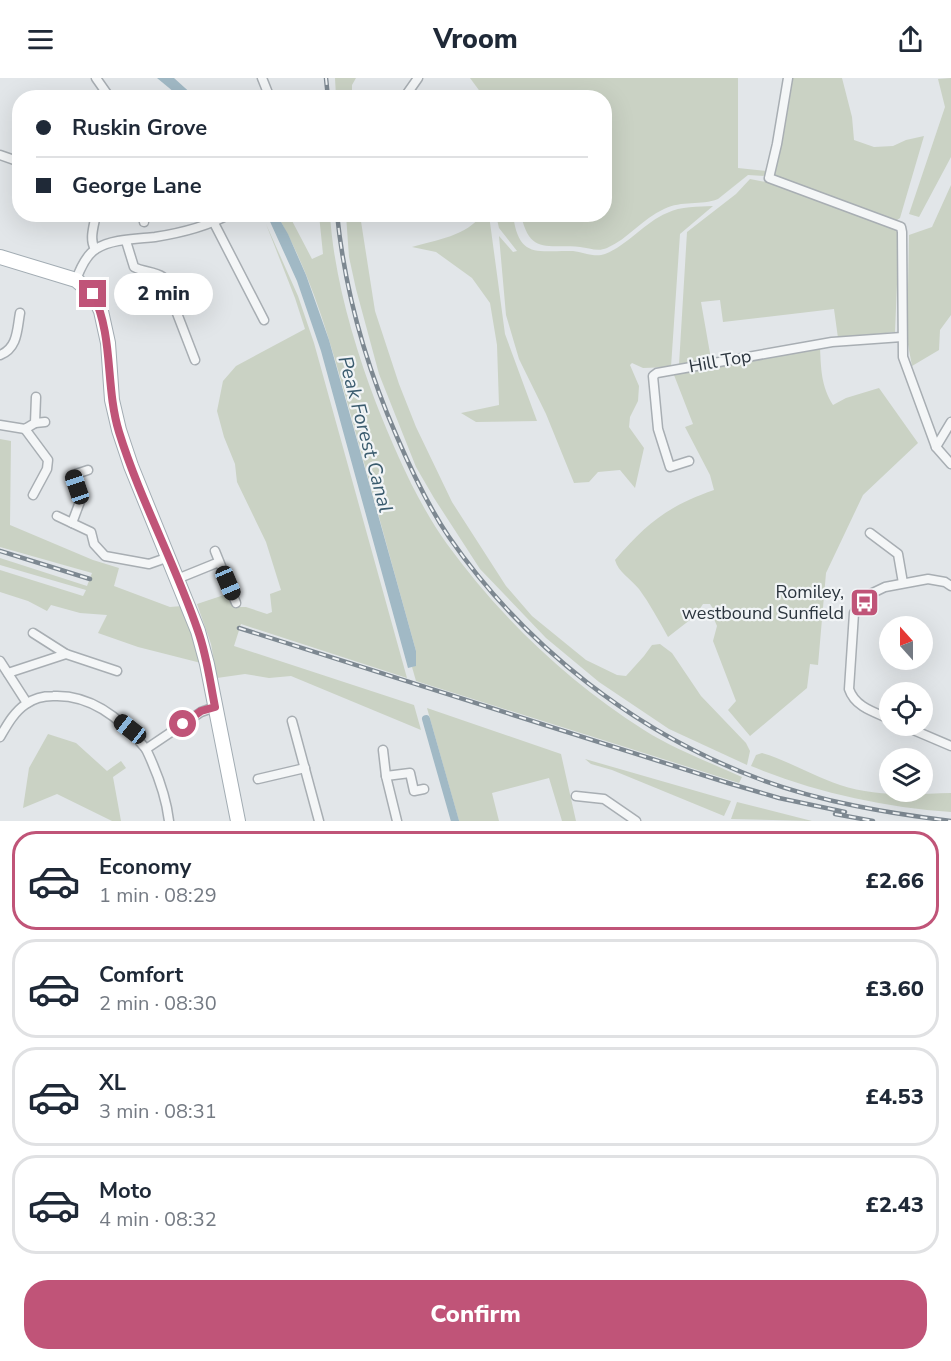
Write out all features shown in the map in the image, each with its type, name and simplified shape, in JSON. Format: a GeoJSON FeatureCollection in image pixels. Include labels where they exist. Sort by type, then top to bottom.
{"type":"FeatureCollection","features":[{"type":"Feature","properties":{"kind":"main road"},"geometry":{"type":"LineString","coordinates":[[0,257],[76,280],[93,294],[101,311],[108,343],[112,400],[119,430],[131,466],[198,631],[207,664],[238,821]]}},
{"type":"Feature","properties":{"kind":"street"},"geometry":{"type":"LineString","coordinates":[[788,78],[769,178],[901,227],[903,357],[936,447],[951,464]]}},
{"type":"Feature","properties":{"kind":"street"},"geometry":{"type":"LineString","coordinates":[[94,222],[92,245],[95,249]]}},
{"type":"Feature","properties":{"kind":"street"},"geometry":{"type":"LineString","coordinates":[[76,280],[87,258],[95,249],[126,241],[181,233],[214,223],[264,321]]}},
{"type":"Feature","properties":{"kind":"street"},"geometry":{"type":"LineString","coordinates":[[126,241],[134,267],[141,271],[158,273],[163,277],[195,360]]}},
{"type":"Feature","properties":{"kind":"street"},"geometry":{"type":"LineString","coordinates":[[0,355],[8,352],[14,345],[20,312]]}},
{"type":"Feature","properties":{"kind":"street","name":"Hill Top"},"geometry":{"type":"LineString","coordinates":[[689,461],[670,467],[658,429],[653,376],[657,373],[832,342],[902,337]]}},
{"type":"Feature","properties":{"kind":"street"},"geometry":{"type":"LineString","coordinates":[[0,425],[25,429],[40,423],[36,397]]}},
{"type":"Feature","properties":{"kind":"street"},"geometry":{"type":"LineString","coordinates":[[936,447],[951,422]]}},
{"type":"Feature","properties":{"kind":"street"},"geometry":{"type":"LineString","coordinates":[[25,429],[48,460],[47,469],[33,495]]}},
{"type":"Feature","properties":{"kind":"street"},"geometry":{"type":"LineString","coordinates":[[72,523],[81,499],[73,476],[88,470]]}},
{"type":"Feature","properties":{"kind":"street"},"geometry":{"type":"LineString","coordinates":[[57,516],[91,532],[94,544],[105,556],[149,564],[169,557]]}},
{"type":"Feature","properties":{"kind":"street"},"geometry":{"type":"LineString","coordinates":[[870,533],[898,554],[903,583]]}},
{"type":"Feature","properties":{"kind":"street"},"geometry":{"type":"LineString","coordinates":[[215,551],[236,603]]}},
{"type":"Feature","properties":{"kind":"street"},"geometry":{"type":"LineString","coordinates":[[177,579],[219,562]]}},
{"type":"Feature","properties":{"kind":"street"},"geometry":{"type":"LineString","coordinates":[[879,714],[862,706],[853,698],[849,689],[854,613],[862,598],[871,592],[903,583],[934,579],[951,586]]}},
{"type":"Feature","properties":{"kind":"street"},"geometry":{"type":"LineString","coordinates":[[33,633],[66,654],[117,671]]}},
{"type":"Feature","properties":{"kind":"street"},"geometry":{"type":"LineString","coordinates":[[8,673],[66,654]]}},
{"type":"Feature","properties":{"kind":"street"},"geometry":{"type":"LineString","coordinates":[[0,661],[27,703]]}},
{"type":"Feature","properties":{"kind":"street"},"geometry":{"type":"LineString","coordinates":[[0,737],[10,718],[27,703],[46,696],[69,695],[92,702],[130,729],[146,749],[167,804],[169,821]]}},
{"type":"Feature","properties":{"kind":"street"},"geometry":{"type":"LineString","coordinates":[[146,749],[201,711],[215,707]]}},
{"type":"Feature","properties":{"kind":"street"},"geometry":{"type":"LineString","coordinates":[[292,721],[319,821]]}},
{"type":"Feature","properties":{"kind":"street"},"geometry":{"type":"LineString","coordinates":[[928,736],[951,746]]}},
{"type":"Feature","properties":{"kind":"street"},"geometry":{"type":"LineString","coordinates":[[383,750],[397,821]]}},
{"type":"Feature","properties":{"kind":"street"},"geometry":{"type":"LineString","coordinates":[[258,779],[305,768]]}},
{"type":"Feature","properties":{"kind":"street"},"geometry":{"type":"LineString","coordinates":[[387,776],[410,772],[414,791],[424,789]]}},
{"type":"Feature","properties":{"kind":"street"},"geometry":{"type":"LineString","coordinates":[[576,796],[604,799],[636,821]]}},
{"type":"Feature","properties":{"kind":"shaded area"},"geometry":{"type":"Polygon","coordinates":[[[335,78],[356,78],[352,90],[336,90],[335,78]]]}},
{"type":"Feature","properties":{"kind":"shaded area"},"geometry":{"type":"Polygon","coordinates":[[[470,78],[738,78],[738,168],[767,171],[766,176],[748,175],[718,199],[712,201],[671,206],[664,209],[615,244],[604,249],[542,245],[529,236],[523,222],[612,222],[612,90],[479,90],[470,78]]]}},
{"type":"Feature","properties":{"kind":"shaded area"},"geometry":{"type":"Polygon","coordinates":[[[793,78],[842,78],[852,117],[854,140],[874,147],[893,146],[924,136],[900,218],[894,222],[773,176],[793,78]]]}},
{"type":"Feature","properties":{"kind":"shaded area"},"geometry":{"type":"Polygon","coordinates":[[[951,78],[951,157],[919,217],[909,214],[945,107],[938,79],[951,78]]]}},
{"type":"Feature","properties":{"kind":"shaded area"},"geometry":{"type":"Polygon","coordinates":[[[750,179],[771,183],[897,229],[899,236],[895,332],[838,338],[834,309],[723,322],[720,300],[701,302],[711,359],[679,365],[687,232],[736,194],[750,179]]]}},
{"type":"Feature","properties":{"kind":"shaded area"},"geometry":{"type":"Polygon","coordinates":[[[951,185],[951,315],[940,330],[939,350],[912,366],[907,339],[909,235],[932,227],[951,185]]]}},
{"type":"Feature","properties":{"kind":"shaded area"},"geometry":{"type":"Polygon","coordinates":[[[713,206],[680,234],[671,367],[643,368],[632,363],[630,365],[639,386],[638,401],[630,417],[629,427],[644,448],[635,488],[620,470],[598,472],[589,482],[574,483],[546,414],[519,359],[506,315],[499,236],[513,252],[517,251],[499,228],[498,222],[514,222],[520,239],[532,250],[573,251],[597,255],[613,250],[659,217],[684,208],[713,206]]]}},
{"type":"Feature","properties":{"kind":"shaded area"},"geometry":{"type":"Polygon","coordinates":[[[281,222],[293,222],[312,259],[323,254],[320,222],[331,222],[346,310],[376,403],[399,458],[436,528],[489,597],[537,646],[589,691],[655,737],[742,777],[739,783],[416,681],[412,667],[416,665],[416,651],[353,423],[312,290],[281,222]]]}},
{"type":"Feature","properties":{"kind":"shaded area"},"geometry":{"type":"Polygon","coordinates":[[[346,222],[361,222],[375,311],[416,427],[452,502],[506,586],[532,616],[586,660],[617,675],[626,676],[652,645],[660,644],[672,653],[701,696],[746,743],[750,751],[747,765],[669,729],[599,682],[546,638],[480,569],[416,467],[379,374],[349,257],[346,222]]]}},
{"type":"Feature","properties":{"kind":"shaded area"},"geometry":{"type":"Polygon","coordinates":[[[475,222],[490,222],[505,334],[537,421],[476,422],[461,413],[499,405],[497,345],[490,303],[472,278],[436,252],[412,247],[441,239],[475,222]]]}},
{"type":"Feature","properties":{"kind":"shaded area"},"geometry":{"type":"Polygon","coordinates":[[[266,224],[298,296],[314,343],[407,678],[241,624],[234,646],[414,705],[421,730],[291,676],[269,678],[245,674],[217,678],[211,644],[197,604],[227,594],[235,607],[246,607],[267,614],[272,612],[270,594],[281,590],[266,542],[237,482],[235,464],[217,411],[223,381],[236,366],[305,329],[266,224]]]}},
{"type":"Feature","properties":{"kind":"shaded area"},"geometry":{"type":"Polygon","coordinates":[[[820,347],[824,384],[833,405],[846,398],[879,388],[918,443],[863,495],[826,573],[818,665],[810,664],[807,688],[750,736],[728,710],[736,701],[713,641],[717,626],[714,610],[710,604],[703,604],[695,616],[668,637],[643,595],[622,572],[615,560],[659,517],[684,502],[714,490],[710,475],[685,427],[693,424],[674,375],[676,371],[809,351],[820,347]]]}},
{"type":"Feature","properties":{"kind":"shaded area"},"geometry":{"type":"Polygon","coordinates":[[[0,439],[11,441],[10,525],[93,560],[119,568],[114,586],[170,607],[182,606],[201,663],[138,647],[98,633],[107,615],[80,613],[51,605],[47,611],[28,601],[0,592],[0,570],[83,596],[86,590],[0,565],[0,558],[87,586],[92,573],[0,547],[0,439]]]}},
{"type":"Feature","properties":{"kind":"shaded area"},"geometry":{"type":"Polygon","coordinates":[[[427,708],[561,754],[576,821],[562,821],[549,778],[492,793],[499,821],[459,821],[427,708]]]}},
{"type":"Feature","properties":{"kind":"shaded area"},"geometry":{"type":"Polygon","coordinates":[[[48,734],[76,743],[107,771],[121,761],[126,768],[113,777],[121,821],[112,821],[57,794],[23,808],[29,768],[48,734]]]}},
{"type":"Feature","properties":{"kind":"shaded area"},"geometry":{"type":"Polygon","coordinates":[[[762,753],[782,760],[853,789],[879,792],[879,802],[933,802],[933,793],[951,793],[951,812],[874,802],[824,791],[751,766],[756,755],[762,753]]]}},
{"type":"Feature","properties":{"kind":"shaded area"},"geometry":{"type":"Polygon","coordinates":[[[585,759],[731,801],[724,816],[612,770],[591,764],[585,759]]]}},
{"type":"Feature","properties":{"kind":"shaded area"},"geometry":{"type":"Polygon","coordinates":[[[737,802],[812,821],[731,819],[737,802]]]}},
{"type":"Feature","properties":{"kind":"water"},"geometry":{"type":"Polygon","coordinates":[[[157,78],[174,78],[187,90],[172,90],[157,78]]]}},
{"type":"Feature","properties":{"kind":"water"},"geometry":{"type":"Polygon","coordinates":[[[270,222],[281,222],[288,234],[306,275],[329,340],[416,651],[416,666],[408,668],[321,351],[297,281],[270,222]]]}},
{"type":"Feature","properties":{"kind":"waterway","name":"Peak Forest Canal"},"geometry":{"type":"LineString","coordinates":[[426,719],[455,821]]}},
{"type":"Feature","properties":{"kind":"railway"},"geometry":{"type":"LineString","coordinates":[[326,78],[327,90]]}},
{"type":"Feature","properties":{"kind":"railway"},"geometry":{"type":"LineString","coordinates":[[338,222],[345,272],[358,328],[376,383],[403,450],[441,525],[479,577],[512,615],[548,650],[628,712],[716,761],[762,780],[831,801],[951,821]]}},
{"type":"Feature","properties":{"kind":"railway"},"geometry":{"type":"LineString","coordinates":[[0,551],[90,579]]}},
{"type":"Feature","properties":{"kind":"railway"},"geometry":{"type":"LineString","coordinates":[[239,628],[728,783],[779,798],[845,812]]}},
{"type":"Feature","properties":{"kind":"railway"},"geometry":{"type":"LineString","coordinates":[[835,814],[873,821]]}},
{"type":"Feature","properties":{"kind":"place","name":"Romiley, westbound Sunfield"},"geometry":{"type":"Point","coordinates":[865,602]}},
{"type":"Feature","properties":{"kind":"route"},"geometry":{"type":"LineString","coordinates":[[93,294],[101,311],[108,343],[112,400],[119,430],[131,466],[198,631],[207,664],[215,707],[201,711],[183,724]]}}]}
